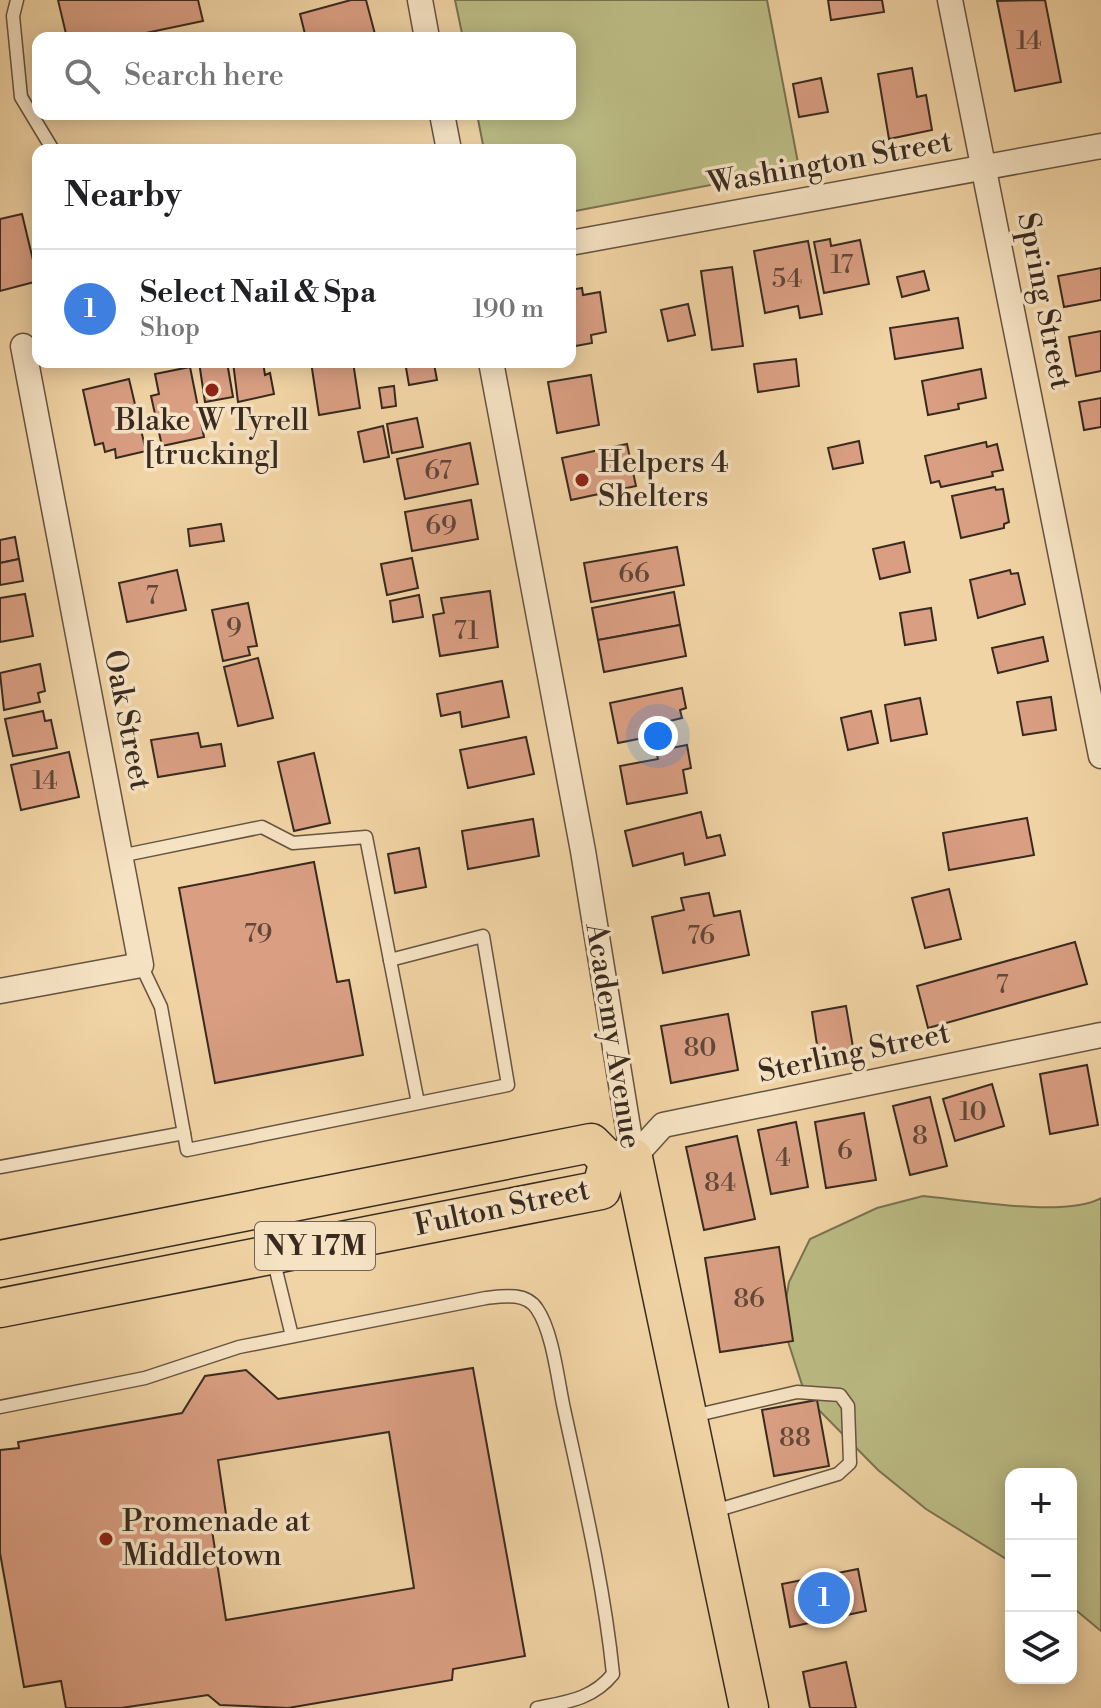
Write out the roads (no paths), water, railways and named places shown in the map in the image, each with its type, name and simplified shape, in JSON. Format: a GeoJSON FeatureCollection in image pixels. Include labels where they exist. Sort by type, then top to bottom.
{"type":"FeatureCollection","features":[{"type":"Feature","properties":{"kind":"main road","name":"Fulton Street"},"geometry":{"type":"LineString","coordinates":[[0,1260],[591,1143],[621,1160],[601,1190],[0,1308]]}},
{"type":"Feature","properties":{"kind":"main road","name":"Academy Avenue"},"geometry":{"type":"LineString","coordinates":[[621,1160],[687,1417],[749,1708]]}},
{"type":"Feature","properties":{"kind":"street"},"geometry":{"type":"LineString","coordinates":[[420,0],[426,32]]}},
{"type":"Feature","properties":{"kind":"street","name":"Spring Street"},"geometry":{"type":"LineString","coordinates":[[950,0],[1101,756]]}},
{"type":"Feature","properties":{"kind":"street"},"geometry":{"type":"LineString","coordinates":[[443,120],[448,144]]}},
{"type":"Feature","properties":{"kind":"street","name":"Washington Street"},"geometry":{"type":"LineString","coordinates":[[576,242],[1101,146]]}},
{"type":"Feature","properties":{"kind":"street","name":"Oak Street"},"geometry":{"type":"LineString","coordinates":[[20,346],[141,965]]}},
{"type":"Feature","properties":{"kind":"street","name":"Academy Avenue"},"geometry":{"type":"LineString","coordinates":[[492,368],[583,851],[621,1160]]}},
{"type":"Feature","properties":{"kind":"street"},"geometry":{"type":"LineString","coordinates":[[0,991],[141,965]]}},
{"type":"Feature","properties":{"kind":"street","name":"Sterling Street"},"geometry":{"type":"LineString","coordinates":[[621,1160],[663,1125],[1101,1035]]}},
{"type":"Feature","properties":{"kind":"lane"},"geometry":{"type":"LineString","coordinates":[[17,0],[13,16],[21,97],[32,114]]}},
{"type":"Feature","properties":{"kind":"lane"},"geometry":{"type":"LineString","coordinates":[[36,120],[51,144]]}},
{"type":"Feature","properties":{"kind":"lane"},"geometry":{"type":"LineString","coordinates":[[120,856],[262,827],[293,843],[366,837],[418,1103]]}},
{"type":"Feature","properties":{"kind":"lane"},"geometry":{"type":"LineString","coordinates":[[141,965],[161,1007],[187,1150],[508,1085],[483,936],[390,960]]}},
{"type":"Feature","properties":{"kind":"lane"},"geometry":{"type":"LineString","coordinates":[[0,1167],[184,1133]]}},
{"type":"Feature","properties":{"kind":"lane"},"geometry":{"type":"LineString","coordinates":[[273,1255],[292,1336]]}},
{"type":"Feature","properties":{"kind":"lane"},"geometry":{"type":"LineString","coordinates":[[0,1407],[145,1378],[239,1347],[514,1295],[538,1309],[552,1352],[606,1611],[613,1674],[602,1688],[578,1700],[537,1708]]}},
{"type":"Feature","properties":{"kind":"lane"},"geometry":{"type":"LineString","coordinates":[[687,1417],[797,1392],[840,1395],[848,1406],[850,1463],[838,1474],[708,1513]]}},
{"type":"Feature","properties":{"kind":"place","name":"Blake W Tyrell [trucking]"},"geometry":{"type":"Point","coordinates":[212,390]}},
{"type":"Feature","properties":{"kind":"place","name":"Helpers 4 Shelters"},"geometry":{"type":"Point","coordinates":[582,480]}},
{"type":"Feature","properties":{"kind":"place","name":"Promenade at Middletown"},"geometry":{"type":"Point","coordinates":[106,1539]}},
{"type":"Feature","properties":{"kind":"place","name":"Select Nail & Spa"},"geometry":{"type":"Point","coordinates":[824,1598]}}]}
